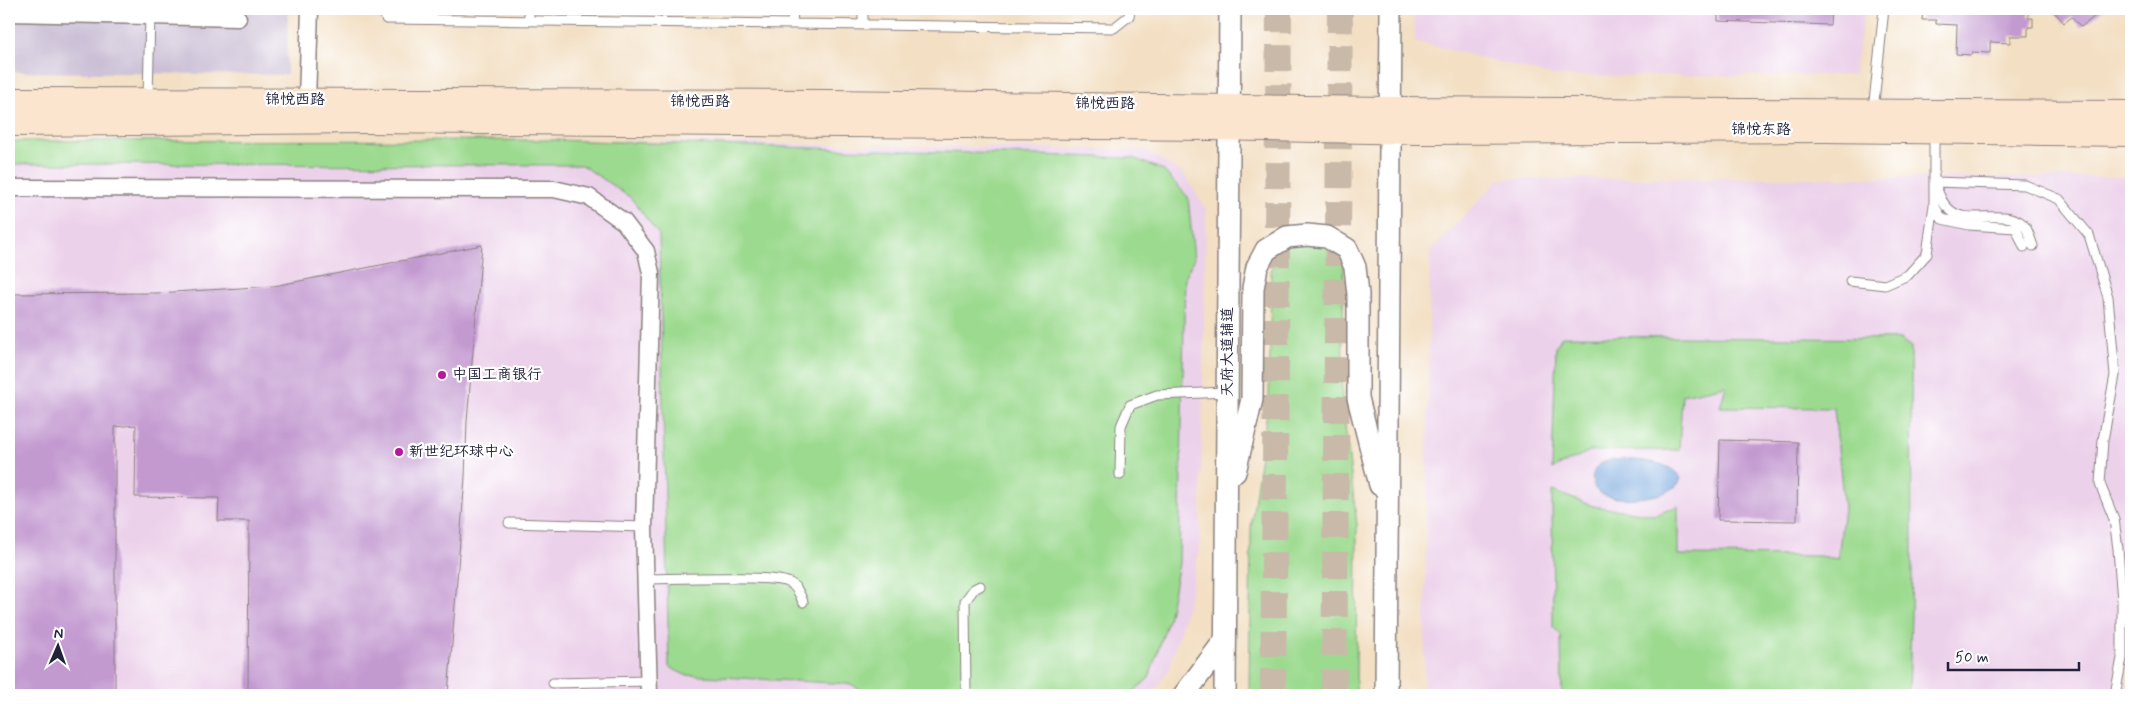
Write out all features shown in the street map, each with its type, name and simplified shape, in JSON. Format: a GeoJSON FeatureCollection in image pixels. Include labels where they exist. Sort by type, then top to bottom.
{"type":"FeatureCollection","features":[{"type":"Feature","properties":{"kind":"main road","name":"锦悦西路"},"geometry":{"type":"LineString","coordinates":[[9,100],[1230,105],[1391,120]]}},
{"type":"Feature","properties":{"kind":"main road","name":"锦悦东路"},"geometry":{"type":"LineString","coordinates":[[1391,120],[1873,111],[2131,113]]}},
{"type":"Feature","properties":{"kind":"main road","name":"锦悦西路"},"geometry":{"type":"LineString","coordinates":[[9,124],[367,121],[1229,128],[1391,120]]}},
{"type":"Feature","properties":{"kind":"main road","name":"锦悦东路"},"geometry":{"type":"LineString","coordinates":[[1391,120],[2131,134]]}},
{"type":"Feature","properties":{"kind":"street"},"geometry":{"type":"LineString","coordinates":[[307,100],[310,9]]}},
{"type":"Feature","properties":{"kind":"street","name":"天府大道辅道"},"geometry":{"type":"LineString","coordinates":[[1225,695],[1230,9]]}},
{"type":"Feature","properties":{"kind":"street"},"geometry":{"type":"LineString","coordinates":[[1386,695],[1392,9]]}},
{"type":"Feature","properties":{"kind":"street"},"geometry":{"type":"LineString","coordinates":[[9,13],[150,12],[238,18]]}},
{"type":"Feature","properties":{"kind":"street"},"geometry":{"type":"LineString","coordinates":[[9,188],[554,189],[589,197],[624,222],[646,252],[651,273],[644,527],[649,688]]}},
{"type":"Feature","properties":{"kind":"street"},"geometry":{"type":"LineString","coordinates":[[1226,512],[1252,399],[1253,288],[1257,267],[1266,250],[1273,245],[1287,237],[1307,235],[1327,237],[1347,249],[1354,267],[1358,294],[1358,398],[1387,514]]}},
{"type":"Feature","properties":{"kind":"street"},"geometry":{"type":"LineString","coordinates":[[1184,695],[1225,640]]}},
{"type":"Feature","properties":{"kind":"lane"},"geometry":{"type":"LineString","coordinates":[[380,9],[386,19],[1114,28],[1129,16],[1130,9]]}},
{"type":"Feature","properties":{"kind":"lane"},"geometry":{"type":"LineString","coordinates":[[529,9],[529,21]]}},
{"type":"Feature","properties":{"kind":"lane"},"geometry":{"type":"LineString","coordinates":[[792,24],[793,9]]}},
{"type":"Feature","properties":{"kind":"lane"},"geometry":{"type":"LineString","coordinates":[[863,9],[863,25]]}},
{"type":"Feature","properties":{"kind":"lane"},"geometry":{"type":"LineString","coordinates":[[1873,111],[1884,9]]}},
{"type":"Feature","properties":{"kind":"lane"},"geometry":{"type":"LineString","coordinates":[[148,101],[150,12]]}},
{"type":"Feature","properties":{"kind":"lane"},"geometry":{"type":"LineString","coordinates":[[1850,281],[1885,285],[1908,275],[1927,254],[1934,205],[1934,131]]}},
{"type":"Feature","properties":{"kind":"lane"},"geometry":{"type":"LineString","coordinates":[[1934,182],[1942,202],[1951,212],[1970,217],[2014,219],[2026,227],[2028,247],[2016,228],[1970,225],[1942,219],[1934,205]]}},
{"type":"Feature","properties":{"kind":"lane"},"geometry":{"type":"LineString","coordinates":[[1934,182],[2025,185],[2059,200],[2089,236],[2108,297],[2115,375],[2103,440],[2100,484],[2114,520],[2122,601],[2122,658],[2115,695]]}},
{"type":"Feature","properties":{"kind":"lane"},"geometry":{"type":"LineString","coordinates":[[1120,476],[1121,426],[1130,405],[1156,395],[1227,392]]}},
{"type":"Feature","properties":{"kind":"lane"},"geometry":{"type":"LineString","coordinates":[[509,523],[644,527]]}},
{"type":"Feature","properties":{"kind":"lane"},"geometry":{"type":"LineString","coordinates":[[646,579],[744,578],[789,581],[799,591],[803,602]]}},
{"type":"Feature","properties":{"kind":"lane"},"geometry":{"type":"LineString","coordinates":[[966,695],[965,601],[974,589],[980,586]]}},
{"type":"Feature","properties":{"kind":"lane"},"geometry":{"type":"LineString","coordinates":[[553,683],[649,688]]}},
{"type":"Feature","properties":{"kind":"shaded area"},"geometry":{"type":"Polygon","coordinates":[[[9,9],[288,9],[287,75],[9,72],[9,9]]]}},
{"type":"Feature","properties":{"kind":"shaded area"},"geometry":{"type":"Polygon","coordinates":[[[1414,9],[1865,9],[1853,75],[1554,76],[1415,41],[1414,9]]]}},
{"type":"Feature","properties":{"kind":"shaded area"},"geometry":{"type":"Polygon","coordinates":[[[555,140],[1145,150],[1184,174],[1206,209],[1200,544],[1190,595],[1169,669],[1152,695],[9,695],[9,141],[555,140]]]}},
{"type":"Feature","properties":{"kind":"shaded area"},"geometry":{"type":"Polygon","coordinates":[[[2131,177],[2131,430],[2126,695],[1424,695],[1430,252],[1499,179],[2131,177]]]}},
{"type":"Feature","properties":{"kind":"green space"},"geometry":{"type":"Polygon","coordinates":[[[555,140],[1133,158],[1163,170],[1188,197],[1194,259],[1185,277],[1179,563],[1168,620],[1149,678],[1130,695],[867,695],[851,684],[685,675],[669,667],[659,235],[631,198],[582,165],[9,164],[9,141],[555,140]]]}},
{"type":"Feature","properties":{"kind":"green space"},"geometry":{"type":"Polygon","coordinates":[[[1287,243],[1331,246],[1344,263],[1342,400],[1357,525],[1356,695],[1249,695],[1251,527],[1269,397],[1271,272],[1274,256],[1287,243]]]}},
{"type":"Feature","properties":{"kind":"green space"},"geometry":{"type":"Polygon","coordinates":[[[1562,336],[1900,339],[1911,347],[1912,572],[1909,695],[1562,695],[1561,635],[1553,627],[1552,491],[1593,506],[1655,515],[1678,506],[1678,555],[1820,556],[1838,559],[1844,507],[1834,408],[1720,407],[1726,386],[1682,395],[1679,450],[1590,451],[1552,469],[1556,347],[1562,336]]]}},
{"type":"Feature","properties":{"kind":"water"},"geometry":{"type":"Polygon","coordinates":[[[1624,459],[1648,461],[1663,465],[1676,472],[1681,478],[1677,485],[1670,490],[1647,497],[1622,498],[1599,493],[1594,486],[1592,477],[1595,469],[1604,462],[1624,459]]]}},
{"type":"Feature","properties":{"kind":"building"},"geometry":{"type":"Polygon","coordinates":[[[806,9],[852,9],[852,14],[806,14],[806,9]]]}},
{"type":"Feature","properties":{"kind":"building"},"geometry":{"type":"Polygon","coordinates":[[[1718,9],[1831,9],[1830,25],[1718,21],[1718,9]]]}},
{"type":"Feature","properties":{"kind":"building"},"geometry":{"type":"Polygon","coordinates":[[[1923,9],[2029,9],[2028,18],[2033,18],[2033,27],[2028,27],[2028,36],[2010,36],[2010,43],[1990,42],[1990,53],[1972,52],[1971,55],[1956,54],[1957,25],[1936,24],[1936,20],[1922,20],[1923,9]]]}},
{"type":"Feature","properties":{"kind":"building"},"geometry":{"type":"Polygon","coordinates":[[[2052,9],[2104,9],[2081,27],[2072,17],[2064,23],[2052,9]]]}},
{"type":"Feature","properties":{"kind":"building","name":"新世纪环球中心"},"geometry":{"type":"Polygon","coordinates":[[[482,245],[467,421],[465,477],[448,695],[248,695],[249,521],[218,521],[219,498],[135,497],[136,425],[115,427],[115,695],[9,695],[9,294],[157,293],[274,286],[482,245]]]}},
{"type":"Feature","properties":{"kind":"building"},"geometry":{"type":"Polygon","coordinates":[[[1720,440],[1798,442],[1797,521],[1718,520],[1720,440]]]}},
{"type":"Feature","properties":{"kind":"tunnel"},"geometry":{"type":"LineString","coordinates":[[1273,695],[1279,9]]}},
{"type":"Feature","properties":{"kind":"tunnel"},"geometry":{"type":"LineString","coordinates":[[1334,695],[1340,9]]}},
{"type":"Feature","properties":{"kind":"place","name":"中国工商银行"},"geometry":{"type":"Point","coordinates":[442,375]}},
{"type":"Feature","properties":{"kind":"place","name":"新世纪环球中心"},"geometry":{"type":"Point","coordinates":[399,452]}}]}
